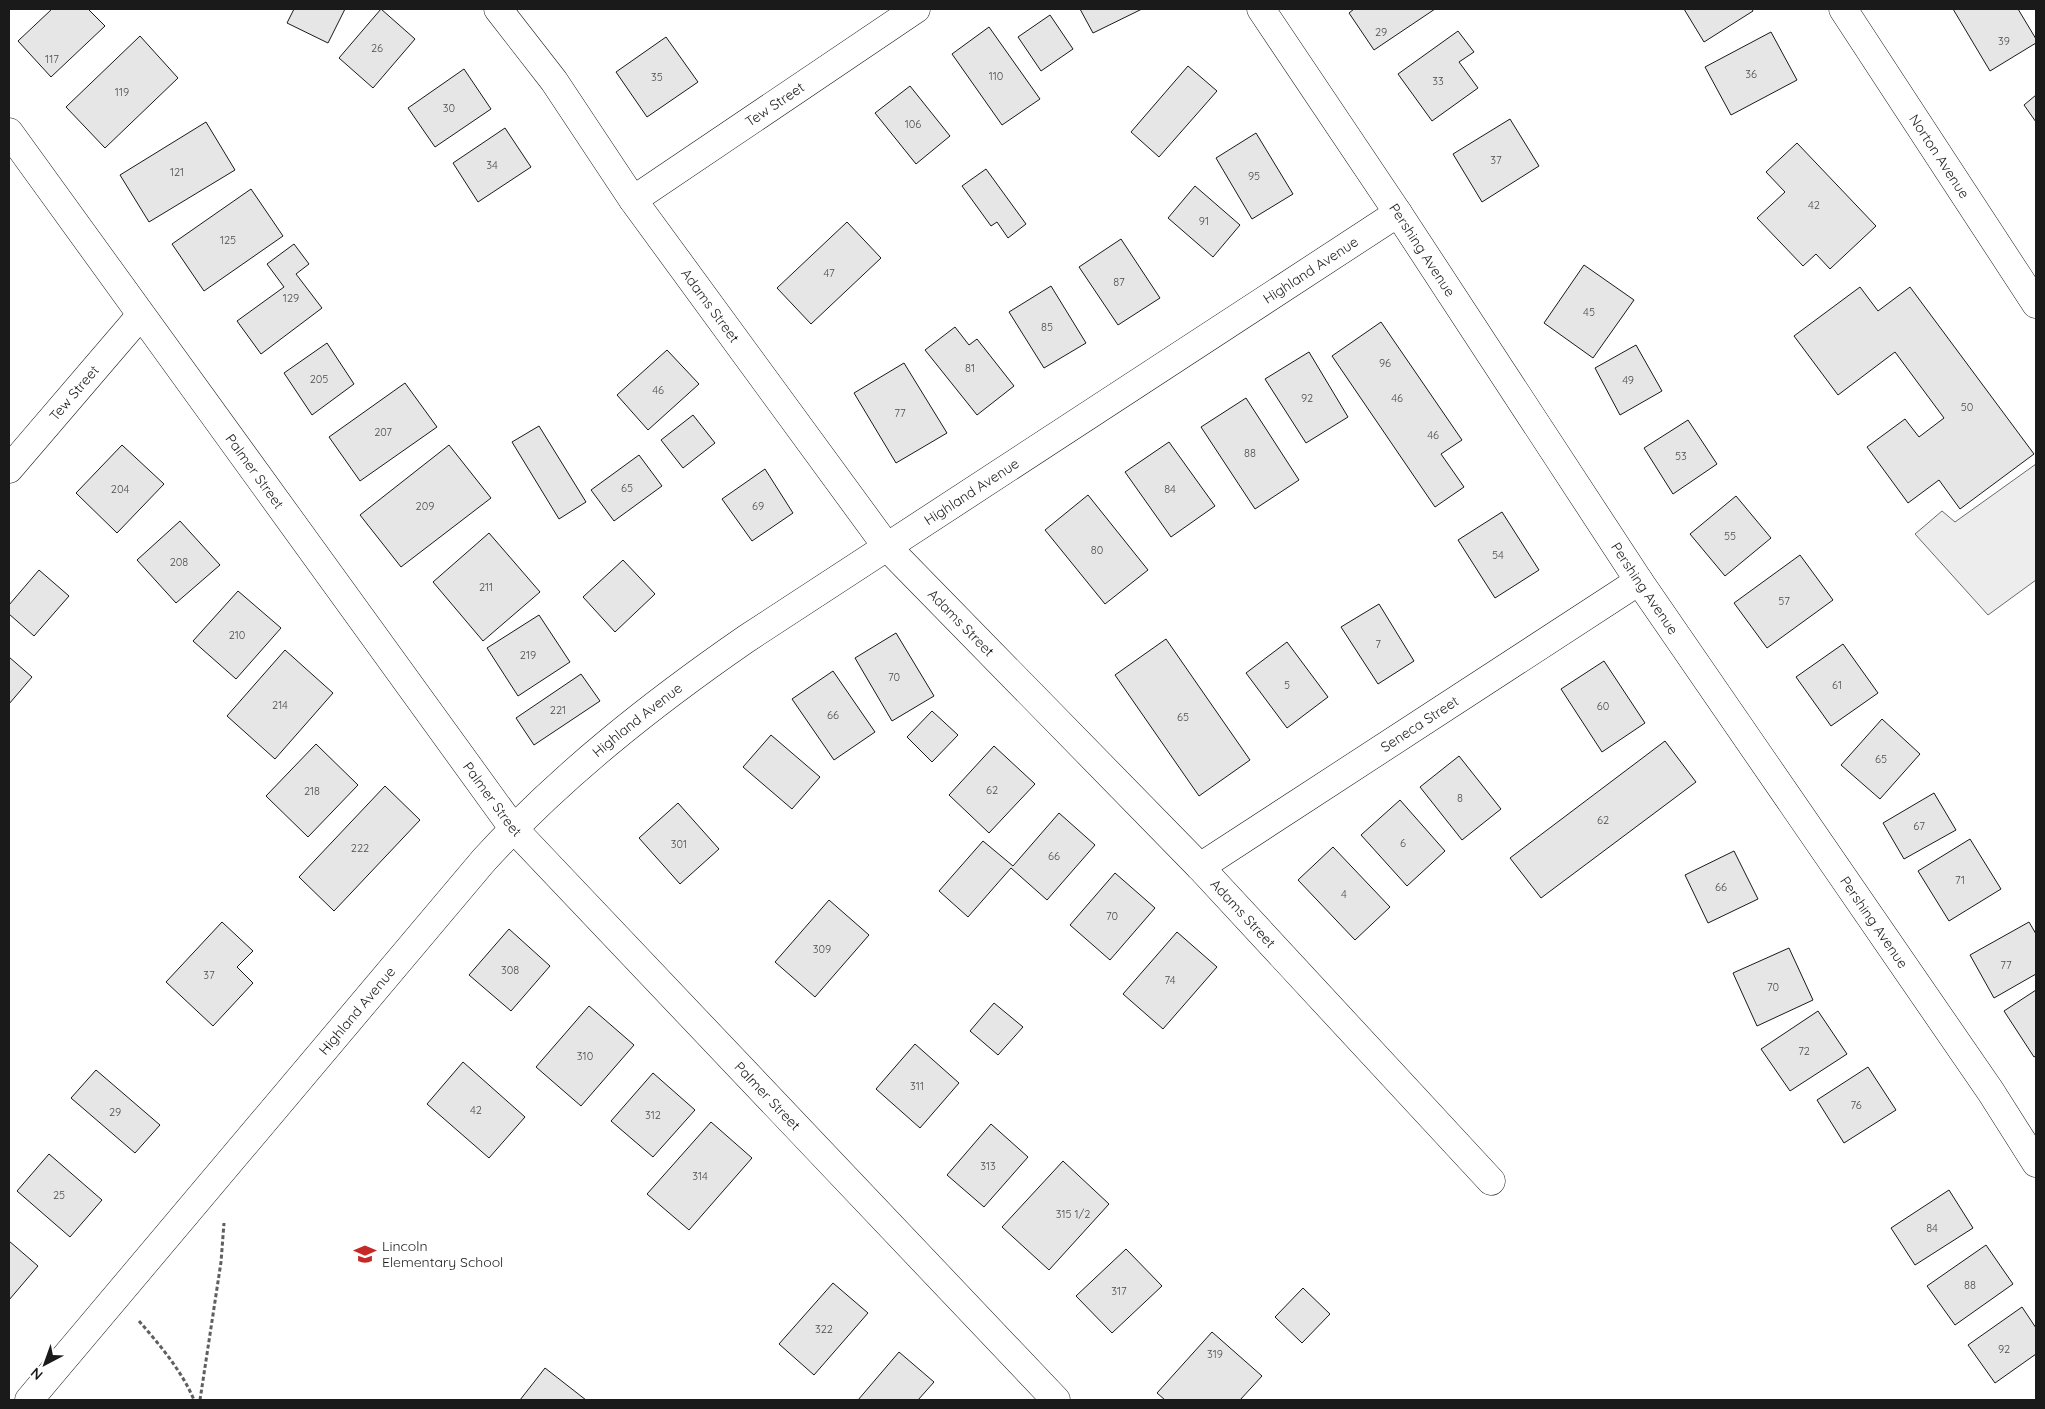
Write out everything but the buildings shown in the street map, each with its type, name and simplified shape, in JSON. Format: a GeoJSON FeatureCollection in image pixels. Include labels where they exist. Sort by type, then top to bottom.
{"type":"FeatureCollection","features":[{"type":"Feature","properties":{"kind":"street","name":"Adams Street"},"geometry":{"type":"LineString","coordinates":[[498,9],[554,80],[633,200],[887,547],[1200,867],[1491,1181]]}},
{"type":"Feature","properties":{"kind":"street","name":"Tew Street"},"geometry":{"type":"LineString","coordinates":[[633,200],[916,9]]}},
{"type":"Feature","properties":{"kind":"street","name":"Pershing Avenue"},"geometry":{"type":"LineString","coordinates":[[1261,9],[1398,213],[1640,581],[1985,1084],[2036,1163]]}},
{"type":"Feature","properties":{"kind":"street","name":"Norton Avenue"},"geometry":{"type":"LineString","coordinates":[[1843,9],[2036,304]]}},
{"type":"Feature","properties":{"kind":"street","name":"Palmer Street"},"geometry":{"type":"LineString","coordinates":[[9,132],[140,316],[514,828],[1056,1400]]}},
{"type":"Feature","properties":{"kind":"street","name":"Highland Avenue"},"geometry":{"type":"LineString","coordinates":[[29,1400],[484,860],[570,773],[696,674],[1398,213]]}},
{"type":"Feature","properties":{"kind":"street","name":"Tew Street"},"geometry":{"type":"LineString","coordinates":[[9,470],[140,316]]}},
{"type":"Feature","properties":{"kind":"street","name":"Seneca Street"},"geometry":{"type":"LineString","coordinates":[[1200,867],[1640,581]]}},
{"type":"Feature","properties":{"kind":"path"},"geometry":{"type":"LineString","coordinates":[[200,1400],[221,1262],[224,1217]]}},
{"type":"Feature","properties":{"kind":"path"},"geometry":{"type":"LineString","coordinates":[[132,1328],[138,1320],[155,1340],[190,1391],[194,1400]]}},
{"type":"Feature","properties":{"kind":"shaded area"},"geometry":{"type":"Polygon","coordinates":[[[2036,464],[2036,580],[1988,615],[1915,534],[1942,511],[1955,522],[2036,464]]]}},
{"type":"Feature","properties":{"kind":"place","name":"Lincoln Elementary School"},"geometry":{"type":"Point","coordinates":[365,1254]}}]}
